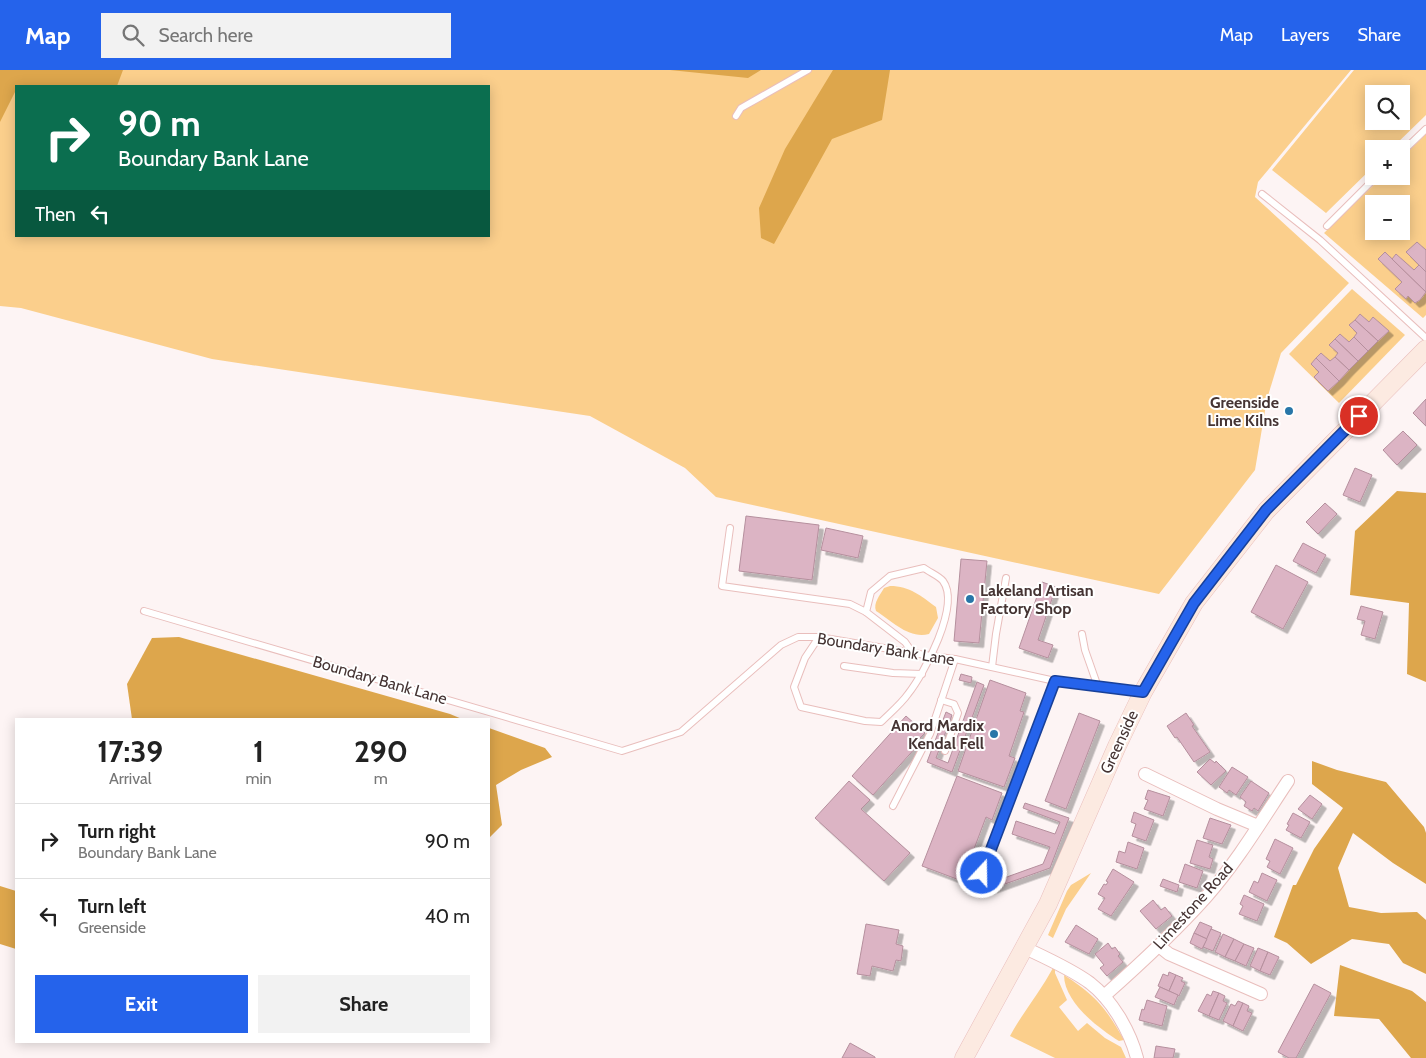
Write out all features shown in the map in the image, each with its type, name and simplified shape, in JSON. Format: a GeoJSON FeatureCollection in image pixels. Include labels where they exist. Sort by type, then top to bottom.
{"type":"FeatureCollection","features":[{"type":"Feature","properties":{"kind":"street","name":"Greenside"},"geometry":{"type":"LineString","coordinates":[[964,1058],[1048,904],[1117,746],[1143,692],[1194,603],[1266,510],[1426,349]]}},
{"type":"Feature","properties":{"kind":"street"},"geometry":{"type":"LineString","coordinates":[[1146,774],[1217,809],[1258,826]]}},
{"type":"Feature","properties":{"kind":"street","name":"Limestone Road"},"geometry":{"type":"LineString","coordinates":[[1104,996],[1159,946],[1207,896],[1233,863],[1288,781]]}},
{"type":"Feature","properties":{"kind":"street"},"geometry":{"type":"LineString","coordinates":[[1159,946],[1168,954],[1261,994]]}},
{"type":"Feature","properties":{"kind":"street"},"geometry":{"type":"LineString","coordinates":[[1025,948],[1090,983],[1104,996],[1127,1033],[1137,1058]]}},
{"type":"Feature","properties":{"kind":"lane"},"geometry":{"type":"LineString","coordinates":[[736,116],[741,108],[808,70]]}},
{"type":"Feature","properties":{"kind":"lane"},"geometry":{"type":"LineString","coordinates":[[1410,144],[1426,128]]}},
{"type":"Feature","properties":{"kind":"lane"},"geometry":{"type":"LineString","coordinates":[[1327,226],[1368,185]]}},
{"type":"Feature","properties":{"kind":"lane"},"geometry":{"type":"LineString","coordinates":[[1262,194],[1320,240],[1426,338]]}},
{"type":"Feature","properties":{"kind":"lane"},"geometry":{"type":"LineString","coordinates":[[730,528],[722,586],[850,604],[866,612],[905,642],[912,652]]}},
{"type":"Feature","properties":{"kind":"lane"},"geometry":{"type":"LineString","coordinates":[[820,637],[805,658],[794,687],[801,707],[865,721],[881,722],[908,695],[922,674],[942,630],[949,602],[943,582],[924,568],[890,576],[871,592],[866,612]]}},
{"type":"Feature","properties":{"kind":"lane"},"geometry":{"type":"LineString","coordinates":[[992,667],[1006,578]]}},
{"type":"Feature","properties":{"kind":"lane","name":"Boundary Bank Lane"},"geometry":{"type":"LineString","coordinates":[[144,611],[622,751],[681,732],[781,645],[798,637],[820,637],[955,659],[1055,681],[1143,692]]}},
{"type":"Feature","properties":{"kind":"lane"},"geometry":{"type":"LineString","coordinates":[[1082,634],[1085,650],[1098,687]]}},
{"type":"Feature","properties":{"kind":"lane"},"geometry":{"type":"LineString","coordinates":[[893,806],[930,734],[955,659]]}},
{"type":"Feature","properties":{"kind":"lane"},"geometry":{"type":"LineString","coordinates":[[844,666],[892,673],[922,674]]}},
{"type":"Feature","properties":{"kind":"lane"},"geometry":{"type":"LineString","coordinates":[[982,873],[1055,681]]}},
{"type":"Feature","properties":{"kind":"lane"},"geometry":{"type":"LineString","coordinates":[[940,700],[954,704],[957,707],[958,713],[945,752]]}},
{"type":"Feature","properties":{"kind":"shaded area"},"geometry":{"type":"Polygon","coordinates":[[[0,70],[1351,70],[1258,182],[1255,197],[1349,283],[1281,353],[1267,399],[1255,470],[1159,594],[716,497],[685,468],[590,416],[212,359],[21,308],[0,306],[0,70]]]}},
{"type":"Feature","properties":{"kind":"shaded area"},"geometry":{"type":"Polygon","coordinates":[[[0,70],[123,70],[117,85],[15,85],[15,92],[0,122],[0,70]]]}},
{"type":"Feature","properties":{"kind":"shaded area"},"geometry":{"type":"Polygon","coordinates":[[[670,70],[761,70],[748,78],[670,70]]]}},
{"type":"Feature","properties":{"kind":"shaded area"},"geometry":{"type":"Polygon","coordinates":[[[833,70],[890,70],[882,120],[832,139],[774,244],[761,238],[759,208],[785,149],[833,70]]]}},
{"type":"Feature","properties":{"kind":"shaded area"},"geometry":{"type":"Polygon","coordinates":[[[1354,70],[1426,70],[1426,115],[1400,140],[1365,140],[1365,175],[1326,213],[1272,170],[1354,70]]]}},
{"type":"Feature","properties":{"kind":"shaded area"},"geometry":{"type":"Polygon","coordinates":[[[1426,134],[1426,315],[1423,318],[1324,233],[1374,185],[1410,185],[1410,149],[1426,134]]]}},
{"type":"Feature","properties":{"kind":"shaded area"},"geometry":{"type":"Polygon","coordinates":[[[1352,289],[1405,335],[1339,403],[1289,354],[1352,289]]]}},
{"type":"Feature","properties":{"kind":"shaded area"},"geometry":{"type":"Polygon","coordinates":[[[1397,491],[1426,493],[1426,682],[1407,674],[1409,603],[1350,595],[1355,531],[1397,491]]]}},
{"type":"Feature","properties":{"kind":"shaded area"},"geometry":{"type":"Polygon","coordinates":[[[890,586],[909,590],[936,607],[938,618],[929,634],[922,635],[908,632],[876,611],[875,605],[879,596],[884,588],[890,586]]]}},
{"type":"Feature","properties":{"kind":"shaded area"},"geometry":{"type":"Polygon","coordinates":[[[179,637],[460,718],[132,718],[127,684],[152,638],[179,637]]]}},
{"type":"Feature","properties":{"kind":"shaded area"},"geometry":{"type":"Polygon","coordinates":[[[490,728],[545,748],[552,757],[521,770],[496,785],[502,825],[490,837],[490,728]]]}},
{"type":"Feature","properties":{"kind":"shaded area"},"geometry":{"type":"Polygon","coordinates":[[[1312,761],[1337,770],[1386,782],[1424,827],[1426,833],[1426,884],[1393,863],[1353,833],[1338,868],[1349,907],[1381,913],[1417,912],[1426,920],[1426,974],[1403,963],[1389,944],[1352,939],[1311,964],[1287,943],[1274,937],[1293,885],[1296,885],[1314,849],[1343,808],[1312,784],[1312,761]]]}},
{"type":"Feature","properties":{"kind":"shaded area"},"geometry":{"type":"Polygon","coordinates":[[[1091,873],[1066,909],[1053,938],[1048,935],[1071,885],[1091,873]]]}},
{"type":"Feature","properties":{"kind":"shaded area"},"geometry":{"type":"Polygon","coordinates":[[[0,886],[15,891],[15,949],[0,944],[0,886]]]}},
{"type":"Feature","properties":{"kind":"shaded area"},"geometry":{"type":"Polygon","coordinates":[[[1340,965],[1412,991],[1426,1002],[1426,1058],[1411,1058],[1379,1019],[1334,1016],[1340,965]]]}},
{"type":"Feature","properties":{"kind":"shaded area"},"geometry":{"type":"Polygon","coordinates":[[[1053,968],[1067,1000],[1059,1007],[1078,1031],[1087,1023],[1105,1038],[1121,1047],[1126,1058],[1055,1058],[1010,1036],[1053,968]]]}},
{"type":"Feature","properties":{"kind":"shaded area"},"geometry":{"type":"Polygon","coordinates":[[[1064,975],[1084,989],[1099,1003],[1124,1040],[1119,1041],[1092,1022],[1070,995],[1064,975]]]}},
{"type":"Feature","properties":{"kind":"building"},"geometry":{"type":"Polygon","coordinates":[[[1417,242],[1426,250],[1426,272],[1406,252],[1417,242]]]}},
{"type":"Feature","properties":{"kind":"building"},"geometry":{"type":"Polygon","coordinates":[[[1385,252],[1426,292],[1420,300],[1415,303],[1408,296],[1406,299],[1395,289],[1402,282],[1378,259],[1385,252]]]}},
{"type":"Feature","properties":{"kind":"building"},"geometry":{"type":"Polygon","coordinates":[[[1396,254],[1414,270],[1419,265],[1426,272],[1426,292],[1392,259],[1396,254]]]}},
{"type":"Feature","properties":{"kind":"building"},"geometry":{"type":"Polygon","coordinates":[[[1360,314],[1369,322],[1373,317],[1389,331],[1378,341],[1355,320],[1360,314]]]}},
{"type":"Feature","properties":{"kind":"building"},"geometry":{"type":"Polygon","coordinates":[[[1355,320],[1378,341],[1368,351],[1354,337],[1357,333],[1349,325],[1355,320]]]}},
{"type":"Feature","properties":{"kind":"building"},"geometry":{"type":"Polygon","coordinates":[[[1340,334],[1349,342],[1354,337],[1368,351],[1358,361],[1335,339],[1340,334]]]}},
{"type":"Feature","properties":{"kind":"building"},"geometry":{"type":"Polygon","coordinates":[[[1335,339],[1358,361],[1349,370],[1335,357],[1338,353],[1329,345],[1335,339]]]}},
{"type":"Feature","properties":{"kind":"building"},"geometry":{"type":"Polygon","coordinates":[[[1321,353],[1330,361],[1335,357],[1349,370],[1339,381],[1316,358],[1321,353]]]}},
{"type":"Feature","properties":{"kind":"building"},"geometry":{"type":"Polygon","coordinates":[[[1316,358],[1339,381],[1328,391],[1314,377],[1319,372],[1311,364],[1316,358]]]}},
{"type":"Feature","properties":{"kind":"building"},"geometry":{"type":"Polygon","coordinates":[[[1426,399],[1426,426],[1413,413],[1426,399]]]}},
{"type":"Feature","properties":{"kind":"building"},"geometry":{"type":"Polygon","coordinates":[[[1403,431],[1417,445],[1397,465],[1383,450],[1403,431]]]}},
{"type":"Feature","properties":{"kind":"building"},"geometry":{"type":"Polygon","coordinates":[[[1355,468],[1372,475],[1360,502],[1343,495],[1355,468]]]}},
{"type":"Feature","properties":{"kind":"building"},"geometry":{"type":"Polygon","coordinates":[[[1325,503],[1337,514],[1318,534],[1306,522],[1325,503]]]}},
{"type":"Feature","properties":{"kind":"building"},"geometry":{"type":"Polygon","coordinates":[[[746,516],[819,525],[812,580],[739,571],[746,516]]]}},
{"type":"Feature","properties":{"kind":"building"},"geometry":{"type":"Polygon","coordinates":[[[826,528],[863,536],[858,558],[821,550],[826,528]]]}},
{"type":"Feature","properties":{"kind":"building"},"geometry":{"type":"Polygon","coordinates":[[[1303,543],[1326,555],[1316,573],[1293,561],[1303,543]]]}},
{"type":"Feature","properties":{"kind":"building"},"geometry":{"type":"Polygon","coordinates":[[[961,559],[987,561],[979,643],[954,641],[961,559]]]}},
{"type":"Feature","properties":{"kind":"building"},"geometry":{"type":"Polygon","coordinates":[[[1276,565],[1308,582],[1283,629],[1251,612],[1276,565]]]}},
{"type":"Feature","properties":{"kind":"building"},"geometry":{"type":"Polygon","coordinates":[[[1042,582],[1056,587],[1038,640],[1053,645],[1048,658],[1019,648],[1042,582]]]}},
{"type":"Feature","properties":{"kind":"building"},"geometry":{"type":"Polygon","coordinates":[[[1361,606],[1383,612],[1375,639],[1361,635],[1365,621],[1357,619],[1361,606]]]}},
{"type":"Feature","properties":{"kind":"building"},"geometry":{"type":"Polygon","coordinates":[[[961,674],[972,677],[971,683],[959,680],[961,674]]]}},
{"type":"Feature","properties":{"kind":"building","name":"Anord Mardix Kendal Fell"},"geometry":{"type":"Polygon","coordinates":[[[990,680],[1026,693],[1020,711],[1024,712],[1009,756],[1015,758],[1004,787],[958,771],[990,680]]]}},
{"type":"Feature","properties":{"kind":"building"},"geometry":{"type":"Polygon","coordinates":[[[977,682],[984,685],[952,772],[927,762],[946,712],[952,715],[936,758],[948,763],[977,682]]]}},
{"type":"Feature","properties":{"kind":"building"},"geometry":{"type":"Polygon","coordinates":[[[1079,713],[1100,721],[1066,809],[1045,801],[1079,713]]]}},
{"type":"Feature","properties":{"kind":"building"},"geometry":{"type":"Polygon","coordinates":[[[1186,713],[1194,725],[1192,726],[1210,752],[1194,762],[1167,726],[1186,713]]]}},
{"type":"Feature","properties":{"kind":"building"},"geometry":{"type":"Polygon","coordinates":[[[906,716],[925,733],[915,743],[918,745],[873,795],[852,776],[906,716]]]}},
{"type":"Feature","properties":{"kind":"building"},"geometry":{"type":"Polygon","coordinates":[[[1210,759],[1215,763],[1216,761],[1226,771],[1211,785],[1197,772],[1210,759]]]}},
{"type":"Feature","properties":{"kind":"building"},"geometry":{"type":"Polygon","coordinates":[[[1232,767],[1248,777],[1236,795],[1229,790],[1227,793],[1219,787],[1232,767]]]}},
{"type":"Feature","properties":{"kind":"building"},"geometry":{"type":"Polygon","coordinates":[[[957,776],[1002,793],[992,820],[986,817],[962,881],[922,866],[957,776]]]}},
{"type":"Feature","properties":{"kind":"building"},"geometry":{"type":"Polygon","coordinates":[[[849,781],[870,800],[861,809],[910,853],[884,881],[815,818],[849,781]]]}},
{"type":"Feature","properties":{"kind":"building"},"geometry":{"type":"Polygon","coordinates":[[[1251,781],[1269,793],[1258,811],[1254,808],[1252,811],[1244,806],[1246,802],[1240,797],[1251,781]]]}},
{"type":"Feature","properties":{"kind":"building"},"geometry":{"type":"Polygon","coordinates":[[[1148,790],[1170,797],[1163,816],[1144,809],[1148,800],[1145,799],[1148,790]]]}},
{"type":"Feature","properties":{"kind":"building"},"geometry":{"type":"Polygon","coordinates":[[[1310,795],[1322,804],[1312,819],[1298,809],[1310,795]]]}},
{"type":"Feature","properties":{"kind":"building"},"geometry":{"type":"Polygon","coordinates":[[[1025,803],[1069,818],[1050,868],[988,890],[983,880],[1002,874],[1004,878],[1043,864],[1050,847],[1012,834],[1016,821],[1055,834],[1060,822],[1023,808],[1025,803]]]}},
{"type":"Feature","properties":{"kind":"building"},"geometry":{"type":"Polygon","coordinates":[[[1134,812],[1154,820],[1146,841],[1132,836],[1136,824],[1131,822],[1134,812]]]}},
{"type":"Feature","properties":{"kind":"building"},"geometry":{"type":"Polygon","coordinates":[[[1293,813],[1310,822],[1301,838],[1286,830],[1293,813]]]}},
{"type":"Feature","properties":{"kind":"building"},"geometry":{"type":"Polygon","coordinates":[[[1210,818],[1231,825],[1222,844],[1203,838],[1210,818]]]}},
{"type":"Feature","properties":{"kind":"building"},"geometry":{"type":"Polygon","coordinates":[[[1275,839],[1293,848],[1280,874],[1267,867],[1270,861],[1266,859],[1275,839]]]}},
{"type":"Feature","properties":{"kind":"building"},"geometry":{"type":"Polygon","coordinates":[[[1197,840],[1213,845],[1209,857],[1213,859],[1210,869],[1190,863],[1197,840]]]}},
{"type":"Feature","properties":{"kind":"building"},"geometry":{"type":"Polygon","coordinates":[[[1128,842],[1144,848],[1137,869],[1116,862],[1119,851],[1125,853],[1128,842]]]}},
{"type":"Feature","properties":{"kind":"building"},"geometry":{"type":"Polygon","coordinates":[[[1185,864],[1203,871],[1197,888],[1179,882],[1185,864]]]}},
{"type":"Feature","properties":{"kind":"building"},"geometry":{"type":"Polygon","coordinates":[[[1113,869],[1134,882],[1111,916],[1098,909],[1105,898],[1098,894],[1104,884],[1106,885],[1108,882],[1106,881],[1113,869]]]}},
{"type":"Feature","properties":{"kind":"building"},"geometry":{"type":"Polygon","coordinates":[[[1262,873],[1277,880],[1267,901],[1249,892],[1254,881],[1258,883],[1262,873]]]}},
{"type":"Feature","properties":{"kind":"building"},"geometry":{"type":"Polygon","coordinates":[[[1163,879],[1179,885],[1177,892],[1160,886],[1163,879]]]}},
{"type":"Feature","properties":{"kind":"building"},"geometry":{"type":"Polygon","coordinates":[[[1244,895],[1264,904],[1257,921],[1239,914],[1243,906],[1240,904],[1244,895]]]}},
{"type":"Feature","properties":{"kind":"building"},"geometry":{"type":"Polygon","coordinates":[[[1153,900],[1161,910],[1165,907],[1172,916],[1156,929],[1140,911],[1153,900]]]}},
{"type":"Feature","properties":{"kind":"building"},"geometry":{"type":"Polygon","coordinates":[[[1200,922],[1212,927],[1207,939],[1194,933],[1200,922]]]}},
{"type":"Feature","properties":{"kind":"building"},"geometry":{"type":"Polygon","coordinates":[[[866,924],[899,930],[896,944],[903,946],[901,961],[896,960],[893,971],[872,966],[870,976],[857,974],[866,924]]]}},
{"type":"Feature","properties":{"kind":"building"},"geometry":{"type":"Polygon","coordinates":[[[1076,925],[1098,939],[1089,954],[1065,942],[1076,925]]]}},
{"type":"Feature","properties":{"kind":"building"},"geometry":{"type":"Polygon","coordinates":[[[1211,929],[1221,933],[1213,951],[1203,947],[1211,929]]]}},
{"type":"Feature","properties":{"kind":"building"},"geometry":{"type":"Polygon","coordinates":[[[1194,933],[1207,939],[1202,949],[1190,943],[1194,933]]]}},
{"type":"Feature","properties":{"kind":"building"},"geometry":{"type":"Polygon","coordinates":[[[1223,934],[1234,939],[1225,957],[1215,952],[1223,934]]]}},
{"type":"Feature","properties":{"kind":"building"},"geometry":{"type":"Polygon","coordinates":[[[1234,939],[1244,944],[1235,961],[1225,957],[1234,939]]]}},
{"type":"Feature","properties":{"kind":"building"},"geometry":{"type":"Polygon","coordinates":[[[1108,943],[1112,949],[1115,947],[1120,954],[1118,956],[1123,962],[1107,976],[1100,968],[1104,965],[1095,954],[1108,943]]]}},
{"type":"Feature","properties":{"kind":"building"},"geometry":{"type":"Polygon","coordinates":[[[1244,944],[1254,948],[1246,966],[1235,961],[1244,944]]]}},
{"type":"Feature","properties":{"kind":"building"},"geometry":{"type":"Polygon","coordinates":[[[1258,948],[1268,952],[1260,971],[1250,966],[1258,948]]]}},
{"type":"Feature","properties":{"kind":"building"},"geometry":{"type":"Polygon","coordinates":[[[1268,952],[1279,957],[1270,975],[1260,971],[1268,952]]]}},
{"type":"Feature","properties":{"kind":"building"},"geometry":{"type":"Polygon","coordinates":[[[1169,972],[1176,975],[1169,991],[1158,986],[1163,974],[1168,976],[1169,972]]]}},
{"type":"Feature","properties":{"kind":"building"},"geometry":{"type":"Polygon","coordinates":[[[1176,975],[1183,978],[1181,981],[1185,983],[1179,996],[1169,991],[1176,975]]]}},
{"type":"Feature","properties":{"kind":"building"},"geometry":{"type":"Polygon","coordinates":[[[1314,984],[1331,993],[1296,1058],[1289,1058],[1278,1052],[1314,984]]]}},
{"type":"Feature","properties":{"kind":"building"},"geometry":{"type":"Polygon","coordinates":[[[1160,987],[1178,995],[1174,1005],[1155,997],[1160,987]]]}},
{"type":"Feature","properties":{"kind":"building"},"geometry":{"type":"Polygon","coordinates":[[[1213,991],[1219,993],[1209,1016],[1198,1011],[1207,994],[1211,996],[1213,991]]]}},
{"type":"Feature","properties":{"kind":"building"},"geometry":{"type":"Polygon","coordinates":[[[1219,993],[1225,996],[1223,1001],[1227,1003],[1219,1020],[1209,1016],[1219,993]]]}},
{"type":"Feature","properties":{"kind":"building"},"geometry":{"type":"Polygon","coordinates":[[[1147,1000],[1167,1006],[1162,1026],[1139,1020],[1147,1000]]]}},
{"type":"Feature","properties":{"kind":"building"},"geometry":{"type":"Polygon","coordinates":[[[1238,1001],[1243,1003],[1233,1026],[1223,1021],[1231,1004],[1235,1006],[1238,1001]]]}},
{"type":"Feature","properties":{"kind":"building"},"geometry":{"type":"Polygon","coordinates":[[[1243,1003],[1249,1006],[1247,1011],[1252,1013],[1243,1031],[1233,1026],[1243,1003]]]}},
{"type":"Feature","properties":{"kind":"building"},"geometry":{"type":"Polygon","coordinates":[[[850,1043],[875,1057],[875,1058],[842,1058],[850,1043]]]}},
{"type":"Feature","properties":{"kind":"building"},"geometry":{"type":"Polygon","coordinates":[[[1156,1046],[1175,1049],[1173,1058],[1154,1058],[1156,1046]]]}},
{"type":"Feature","properties":{"kind":"place","name":"Greenside Lime Kilns"},"geometry":{"type":"Point","coordinates":[1289,411]}},
{"type":"Feature","properties":{"kind":"place","name":"Lakeland Artisan Factory Shop"},"geometry":{"type":"Point","coordinates":[970,599]}},
{"type":"Feature","properties":{"kind":"place","name":"Anord Mardix Kendal Fell"},"geometry":{"type":"Point","coordinates":[994,734]}},
{"type":"Feature","properties":{"kind":"route"},"geometry":{"type":"LineString","coordinates":[[982,873],[1055,681],[1143,692],[1194,603],[1266,510],[1359,416]]}}]}
